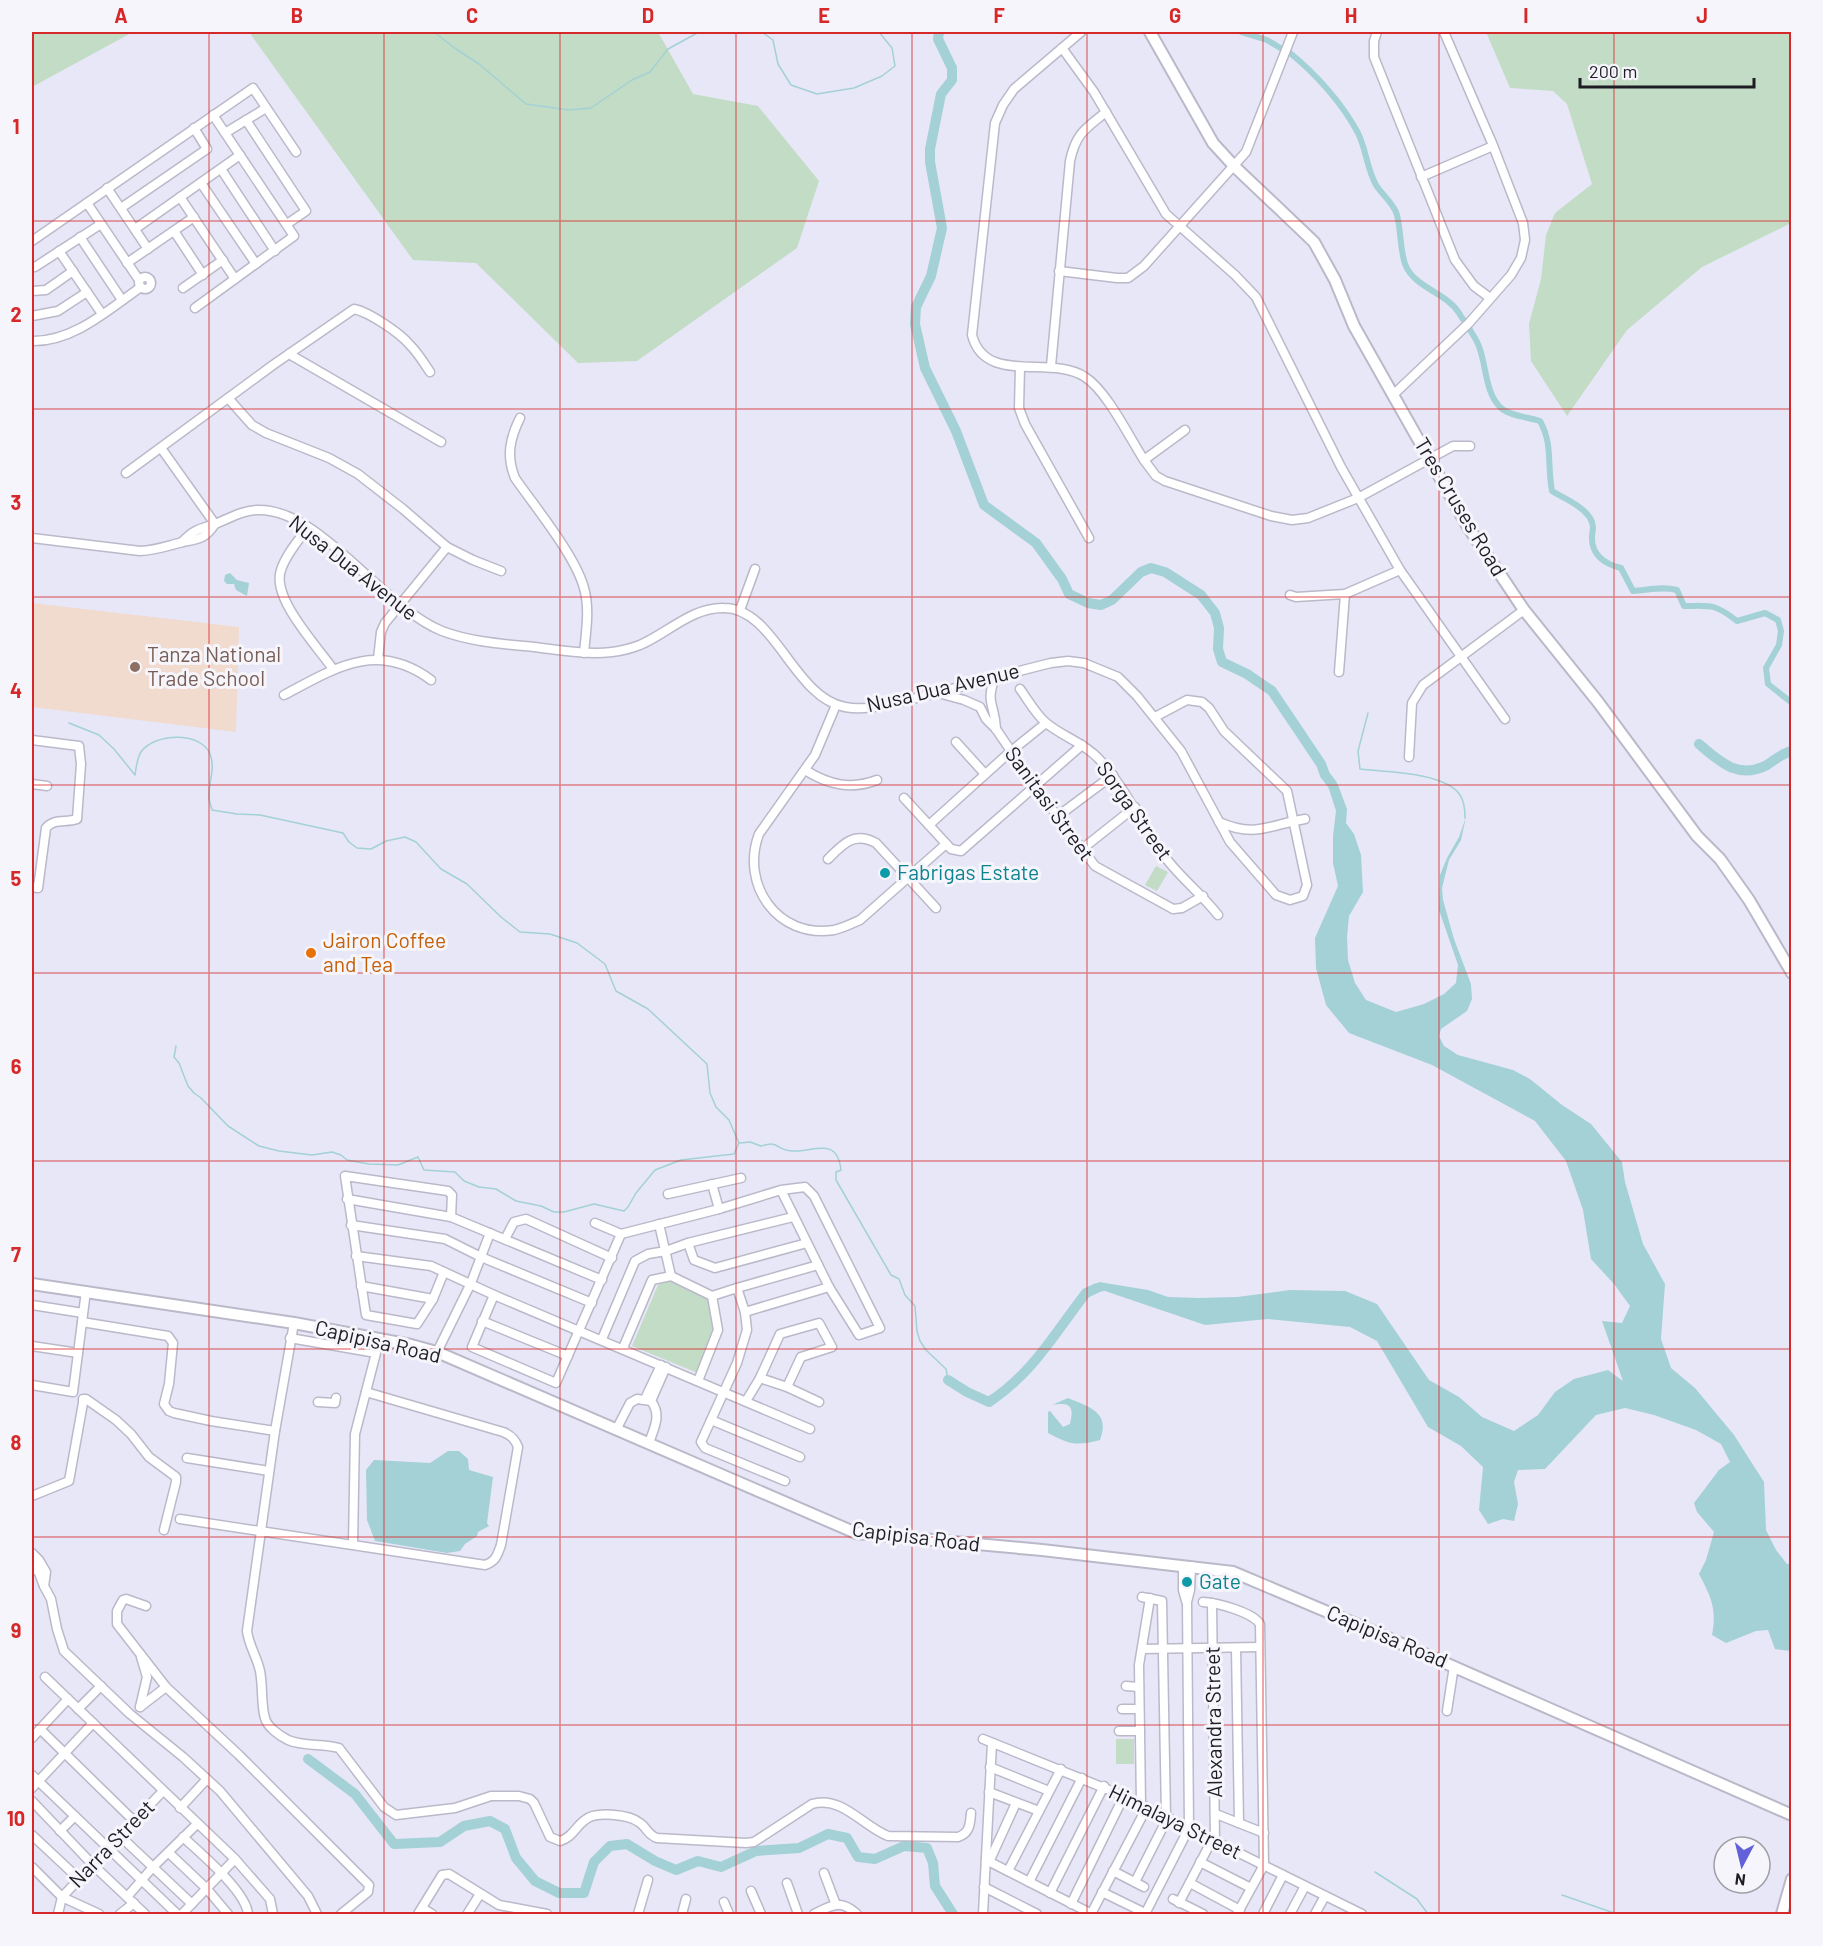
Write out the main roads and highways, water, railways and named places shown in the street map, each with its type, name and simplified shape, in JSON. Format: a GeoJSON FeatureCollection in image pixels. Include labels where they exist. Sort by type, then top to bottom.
{"type":"FeatureCollection","features":[{"type":"Feature","properties":{"kind":"main road","name":"Tres Cruses Road"},"geometry":{"type":"LineString","coordinates":[[1150,32],[1213,143],[1314,242],[1335,280],[1354,326],[1468,527],[1524,610],[1598,702],[1697,836],[1720,859],[1749,900],[1791,973]]}},
{"type":"Feature","properties":{"kind":"main road","name":"Capipisa Road"},"geometry":{"type":"LineString","coordinates":[[32,1284],[294,1323],[438,1352],[855,1533],[1224,1570],[1454,1666],[1791,1815]]}},
{"type":"Feature","properties":{"kind":"main road"},"geometry":{"type":"LineString","coordinates":[[1782,1914],[1791,1879]]}},
{"type":"Feature","properties":{"kind":"waterway"},"geometry":{"type":"LineString","coordinates":[[434,32],[479,64],[526,104],[569,110],[591,108],[632,80],[650,72],[668,49],[699,32]]}},
{"type":"Feature","properties":{"kind":"waterway"},"geometry":{"type":"LineString","coordinates":[[762,32],[773,40],[778,64],[791,85],[817,94],[854,88],[882,76],[895,66],[892,48],[879,32]]}},
{"type":"Feature","properties":{"kind":"waterway"},"geometry":{"type":"LineString","coordinates":[[938,32],[938,39]]}},
{"type":"Feature","properties":{"kind":"waterway"},"geometry":{"type":"LineString","coordinates":[[939,32],[938,39],[952,68],[952,80],[941,94],[930,149],[930,162],[942,228],[931,276],[916,307],[915,324],[925,368],[956,431],[984,505],[1036,543],[1062,579],[1069,594],[1088,603],[1101,605],[1112,600],[1141,572],[1151,568],[1165,572],[1201,595],[1215,613],[1219,628],[1218,649],[1222,662],[1247,674],[1272,691],[1332,784]]}},
{"type":"Feature","properties":{"kind":"waterway"},"geometry":{"type":"LineString","coordinates":[[1241,32],[1267,40],[1282,49]]}},
{"type":"Feature","properties":{"kind":"waterway"},"geometry":{"type":"LineString","coordinates":[[1290,53],[1328,90],[1352,122],[1361,139],[1376,185],[1395,211],[1402,252],[1409,272],[1415,279],[1446,300],[1459,313],[1478,344],[1489,386],[1496,401],[1509,413],[1540,421],[1547,438],[1552,491],[1578,506],[1590,518],[1593,527],[1592,543],[1600,558],[1621,568],[1633,591],[1672,589],[1677,590],[1684,606],[1717,608],[1737,621],[1765,613],[1778,620],[1781,631],[1779,645],[1766,668],[1768,684],[1792,703]]}},
{"type":"Feature","properties":{"kind":"waterway"},"geometry":{"type":"LineString","coordinates":[[1368,713],[1358,751],[1360,769],[1414,774],[1442,782],[1452,787],[1460,795],[1465,818]]}},
{"type":"Feature","properties":{"kind":"waterway"},"geometry":{"type":"LineString","coordinates":[[69,723],[99,735],[135,775],[141,752],[156,741],[177,737],[197,741],[205,747],[212,760],[209,797],[212,810],[260,815],[343,833],[357,848],[371,849],[386,841],[405,837],[416,842],[441,869],[467,884],[520,932],[550,934],[577,943],[605,964],[616,991],[648,1009],[707,1064],[710,1093],[716,1107],[729,1120],[739,1143]]}},
{"type":"Feature","properties":{"kind":"waterway"},"geometry":{"type":"LineString","coordinates":[[1699,744],[1722,763],[1747,771],[1767,765],[1792,751]]}},
{"type":"Feature","properties":{"kind":"waterway"},"geometry":{"type":"LineString","coordinates":[[176,1046],[174,1057],[179,1063],[188,1086],[228,1126],[259,1146],[312,1155],[332,1152],[347,1160],[369,1164],[398,1165],[418,1157],[424,1170],[455,1172],[464,1181],[479,1187],[496,1189],[516,1201],[541,1206],[554,1212],[564,1212],[594,1204],[624,1211],[655,1170],[681,1160],[734,1154],[739,1143]]}},
{"type":"Feature","properties":{"kind":"waterway"},"geometry":{"type":"LineString","coordinates":[[740,1143],[750,1142],[761,1146],[772,1144],[792,1151],[822,1148],[834,1153],[839,1159],[841,1170],[836,1172],[836,1180],[891,1275],[899,1279],[905,1295],[915,1306],[920,1341],[946,1369],[948,1380]]}},
{"type":"Feature","properties":{"kind":"waterway"},"geometry":{"type":"LineString","coordinates":[[948,1380],[989,1402],[1019,1378],[1053,1338],[1086,1293],[1097,1288]]}},
{"type":"Feature","properties":{"kind":"waterway"},"geometry":{"type":"LineString","coordinates":[[308,1759],[355,1794],[394,1844],[440,1842],[464,1826],[490,1821],[505,1829],[516,1858],[535,1881],[559,1893],[584,1893],[594,1862],[610,1846],[627,1844],[655,1861],[676,1870],[698,1861],[721,1867],[756,1851],[799,1848],[828,1834],[847,1838],[858,1857],[875,1859],[904,1846],[927,1848],[933,1863],[935,1886],[953,1914]]}},
{"type":"Feature","properties":{"kind":"waterway"},"geometry":{"type":"LineString","coordinates":[[1375,1872],[1417,1899],[1428,1914]]}},
{"type":"Feature","properties":{"kind":"waterway"},"geometry":{"type":"LineString","coordinates":[[1562,1895],[1617,1914]]}},
{"type":"Feature","properties":{"kind":"place","name":"Tanza National Trade School"},"geometry":{"type":"Point","coordinates":[135,667]}},
{"type":"Feature","properties":{"kind":"place","name":"Fabrigas Estate"},"geometry":{"type":"Point","coordinates":[885,873]}},
{"type":"Feature","properties":{"kind":"place","name":"Jairon Coffee and Tea"},"geometry":{"type":"Point","coordinates":[311,953]}},
{"type":"Feature","properties":{"kind":"place","name":"Gate"},"geometry":{"type":"Point","coordinates":[1187,1582]}}]}
